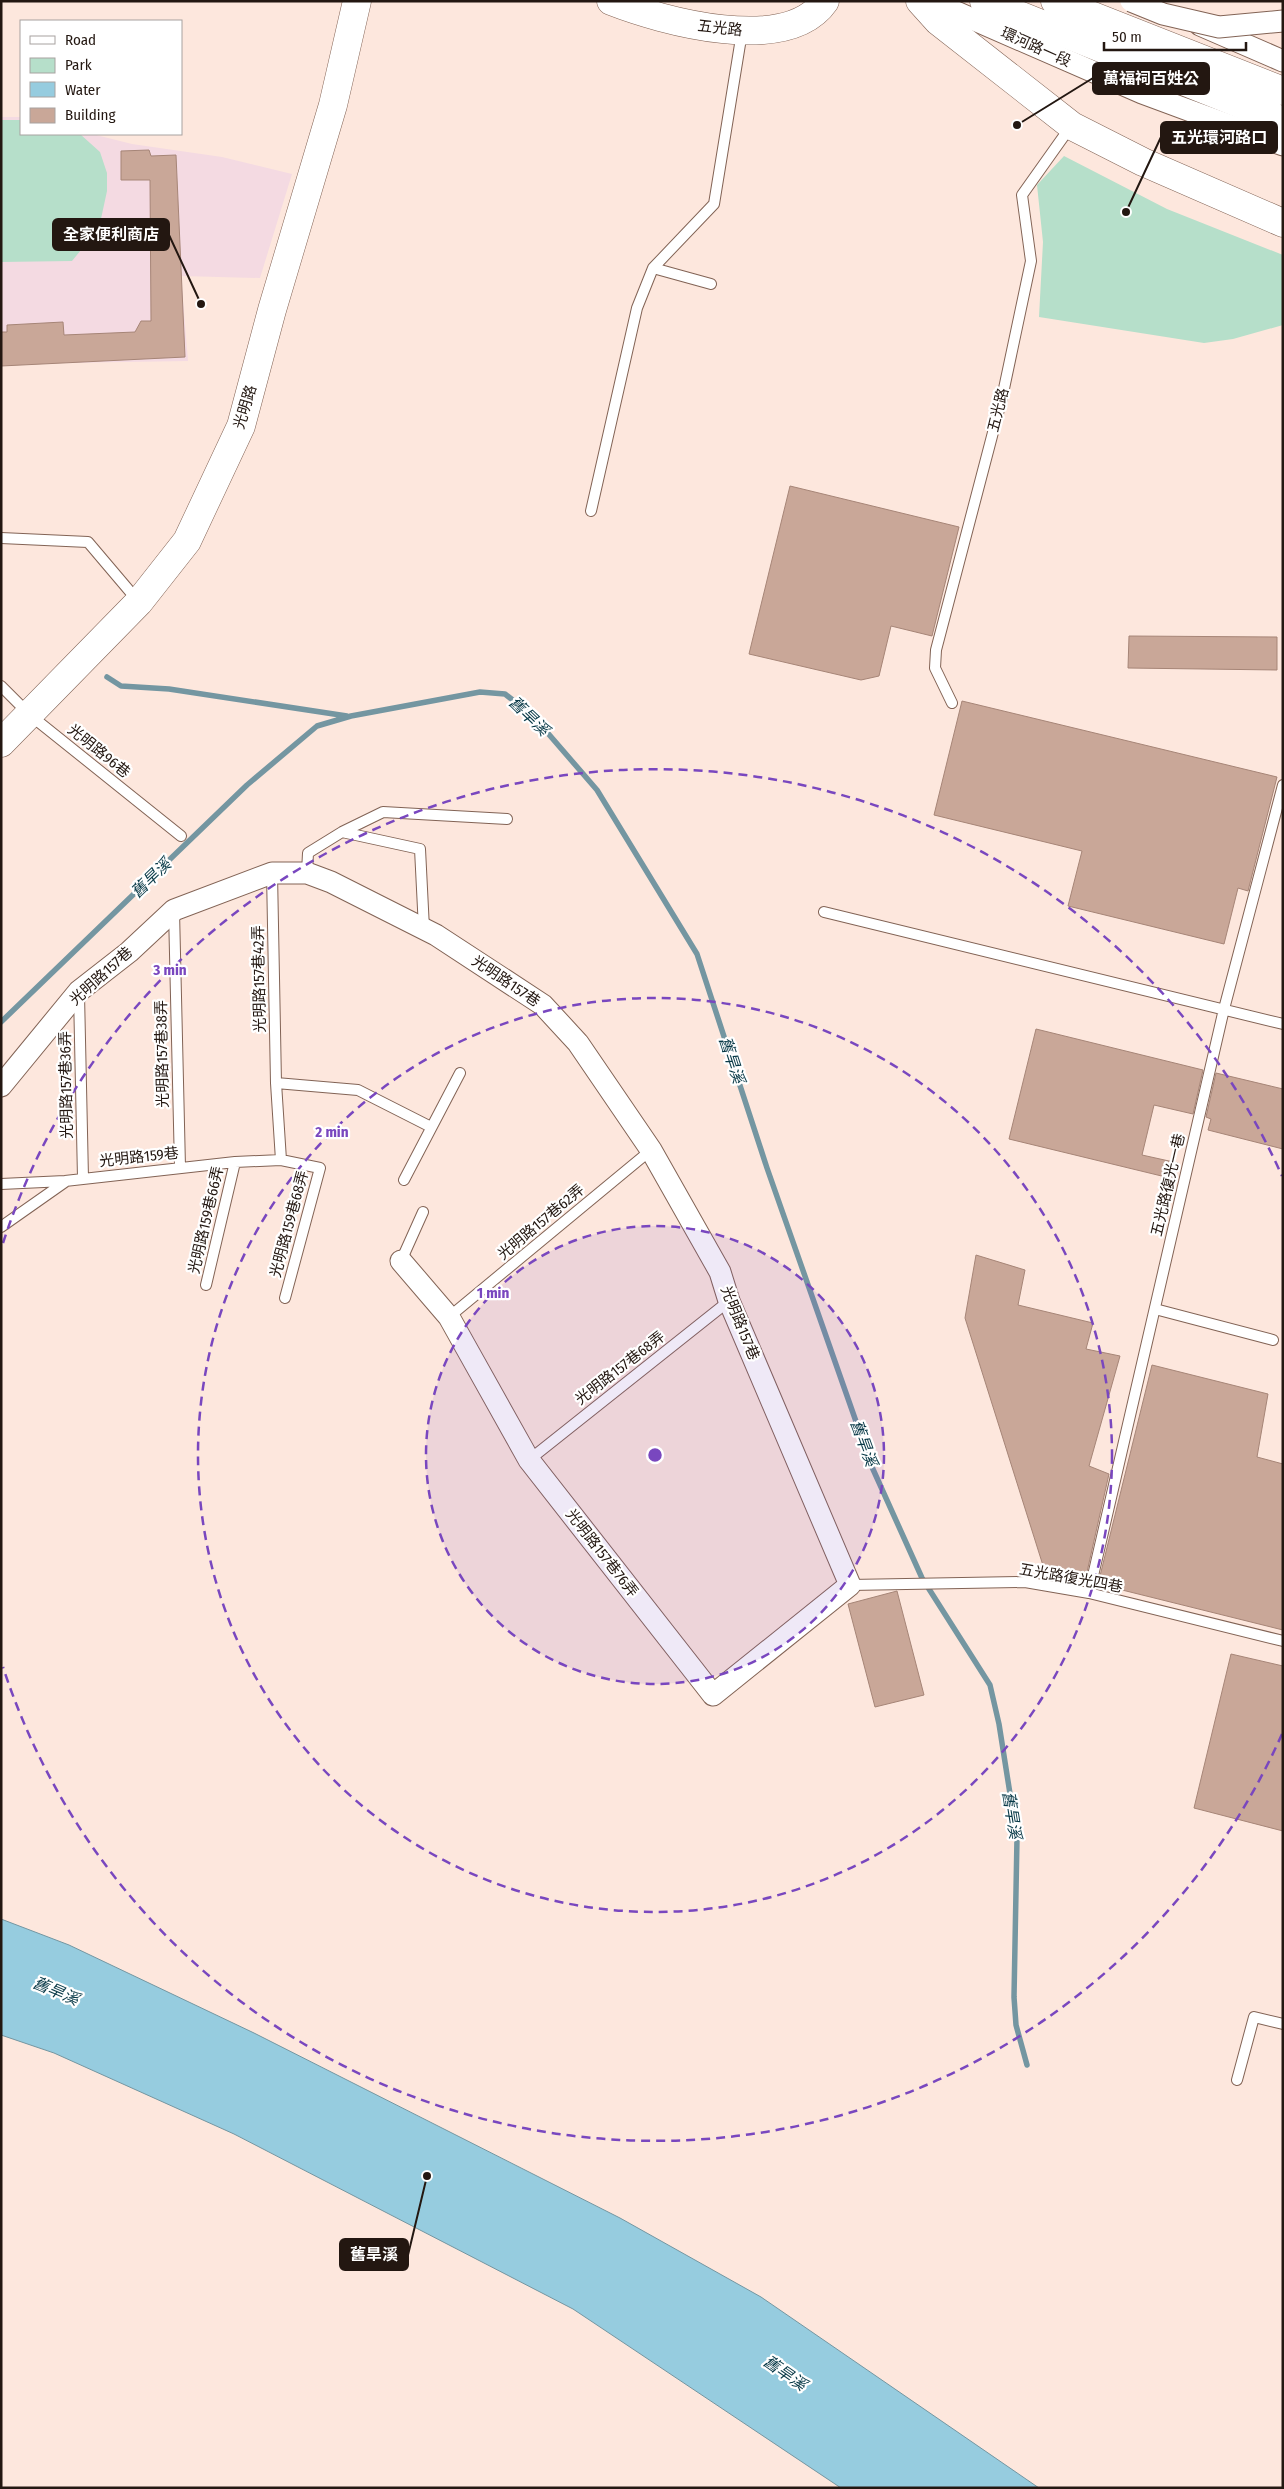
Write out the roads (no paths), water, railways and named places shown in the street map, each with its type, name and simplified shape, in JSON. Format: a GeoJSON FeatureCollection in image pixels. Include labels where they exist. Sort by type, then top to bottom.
{"type":"FeatureCollection","features":[{"type":"Feature","properties":{"kind":"street","name":"光明路"},"geometry":{"type":"LineString","coordinates":[[1,743],[139,602],[187,541],[241,426],[272,310],[333,105],[357,1]]}},
{"type":"Feature","properties":{"kind":"street","name":"五光路"},"geometry":{"type":"LineString","coordinates":[[611,1],[632,9],[697,26],[742,32],[775,28],[800,21],[820,9],[825,1]]}},
{"type":"Feature","properties":{"kind":"street"},"geometry":{"type":"LineString","coordinates":[[920,1],[938,21],[1072,126],[1143,162],[1283,223]]}},
{"type":"Feature","properties":{"kind":"street","name":"環河路一段"},"geometry":{"type":"LineString","coordinates":[[931,1],[1142,93],[1283,145]]}},
{"type":"Feature","properties":{"kind":"street","name":"環河路一段"},"geometry":{"type":"LineString","coordinates":[[984,1],[1283,121]]}},
{"type":"Feature","properties":{"kind":"street"},"geometry":{"type":"LineString","coordinates":[[1055,1],[1283,91]]}},
{"type":"Feature","properties":{"kind":"street"},"geometry":{"type":"LineString","coordinates":[[1131,1],[1163,14],[1219,27],[1283,21]]}},
{"type":"Feature","properties":{"kind":"street"},"geometry":{"type":"LineString","coordinates":[[1145,1],[1283,61]]}},
{"type":"Feature","properties":{"kind":"street","name":"光明路157巷"},"geometry":{"type":"LineString","coordinates":[[1,1086],[79,991],[129,952],[174,910],[272,874],[307,873],[331,882],[424,929],[543,1004],[578,1042],[651,1150],[720,1272],[730,1301],[850,1585]]}},
{"type":"Feature","properties":{"kind":"street","name":"光明路157巷76弄"},"geometry":{"type":"LineString","coordinates":[[401,1261],[449,1317],[530,1460],[713,1695],[850,1585]]}},
{"type":"Feature","properties":{"kind":"lane"},"geometry":{"type":"LineString","coordinates":[[592,511],[637,308],[653,268],[714,204],[742,32]]}},
{"type":"Feature","properties":{"kind":"lane","name":"五光路"},"geometry":{"type":"LineString","coordinates":[[952,703],[935,668],[936,650],[1002,398],[1031,261],[1022,195],[1072,126]]}},
{"type":"Feature","properties":{"kind":"lane"},"geometry":{"type":"LineString","coordinates":[[653,268],[711,284]]}},
{"type":"Feature","properties":{"kind":"lane"},"geometry":{"type":"LineString","coordinates":[[1,538],[88,542],[139,602]]}},
{"type":"Feature","properties":{"kind":"lane","name":"光明路96巷"},"geometry":{"type":"LineString","coordinates":[[1,686],[30,715],[182,836]]}},
{"type":"Feature","properties":{"kind":"lane","name":"五光路復光一巷"},"geometry":{"type":"LineString","coordinates":[[1089,1593],[1224,1010],[1283,785]]}},
{"type":"Feature","properties":{"kind":"lane"},"geometry":{"type":"LineString","coordinates":[[307,873],[308,853],[342,832],[382,812],[507,819]]}},
{"type":"Feature","properties":{"kind":"lane"},"geometry":{"type":"LineString","coordinates":[[342,832],[420,849],[424,929]]}},
{"type":"Feature","properties":{"kind":"lane","name":"光明路157巷42弄"},"geometry":{"type":"LineString","coordinates":[[272,874],[276,1083],[281,1160]]}},
{"type":"Feature","properties":{"kind":"lane","name":"光明路157巷38弄"},"geometry":{"type":"LineString","coordinates":[[174,910],[180,1167]]}},
{"type":"Feature","properties":{"kind":"lane"},"geometry":{"type":"LineString","coordinates":[[824,912],[1283,1024]]}},
{"type":"Feature","properties":{"kind":"lane","name":"光明路157巷36弄"},"geometry":{"type":"LineString","coordinates":[[79,991],[83,1178]]}},
{"type":"Feature","properties":{"kind":"lane"},"geometry":{"type":"LineString","coordinates":[[404,1180],[460,1073]]}},
{"type":"Feature","properties":{"kind":"lane"},"geometry":{"type":"LineString","coordinates":[[276,1083],[358,1090],[431,1128]]}},
{"type":"Feature","properties":{"kind":"lane","name":"光明路157巷62弄"},"geometry":{"type":"LineString","coordinates":[[449,1317],[651,1150]]}},
{"type":"Feature","properties":{"kind":"lane","name":"光明路159巷"},"geometry":{"type":"LineString","coordinates":[[1,1184],[65,1181],[180,1167],[281,1160]]}},
{"type":"Feature","properties":{"kind":"lane","name":"光明路159巷68弄"},"geometry":{"type":"LineString","coordinates":[[281,1160],[320,1168],[285,1298]]}},
{"type":"Feature","properties":{"kind":"lane","name":"光明路159巷66弄"},"geometry":{"type":"LineString","coordinates":[[206,1285],[235,1162]]}},
{"type":"Feature","properties":{"kind":"lane"},"geometry":{"type":"LineString","coordinates":[[1,1227],[65,1181]]}},
{"type":"Feature","properties":{"kind":"lane"},"geometry":{"type":"LineString","coordinates":[[401,1261],[423,1212]]}},
{"type":"Feature","properties":{"kind":"lane","name":"光明路157巷68弄"},"geometry":{"type":"LineString","coordinates":[[530,1460],[730,1301]]}},
{"type":"Feature","properties":{"kind":"lane"},"geometry":{"type":"LineString","coordinates":[[1155,1309],[1273,1340]]}},
{"type":"Feature","properties":{"kind":"lane","name":"五光路復光四巷"},"geometry":{"type":"LineString","coordinates":[[850,1585],[1025,1582],[1089,1593],[1283,1641]]}},
{"type":"Feature","properties":{"kind":"lane"},"geometry":{"type":"LineString","coordinates":[[1237,2080],[1254,2017],[1283,2024]]}},
{"type":"Feature","properties":{"kind":"water","name":"舊旱溪"},"geometry":{"type":"Polygon","coordinates":[[[1,1919],[69,1945],[254,2033],[620,2218],[761,2297],[1039,2488],[841,2488],[573,2309],[234,2134],[54,2053],[1,2035],[1,1919]]]}},
{"type":"Feature","properties":{"kind":"waterway"},"geometry":{"type":"LineString","coordinates":[[107,677],[121,686],[169,689],[347,716]]}},
{"type":"Feature","properties":{"kind":"waterway","name":"舊旱溪"},"geometry":{"type":"LineString","coordinates":[[1,1022],[247,785],[317,726],[351,716],[480,692],[505,694],[533,716],[597,790],[697,954],[767,1168],[872,1467],[922,1578],[990,1685],[999,1724],[1017,1838],[1014,1997],[1016,2025],[1027,2065]]}},
{"type":"Feature","properties":{"kind":"place","name":"萬福祠百姓公"},"geometry":{"type":"Point","coordinates":[1017,125]}},
{"type":"Feature","properties":{"kind":"place","name":"五光環河路口"},"geometry":{"type":"Point","coordinates":[1126,212]}},
{"type":"Feature","properties":{"kind":"place","name":"全家便利商店"},"geometry":{"type":"Point","coordinates":[201,304]}},
{"type":"Feature","properties":{"kind":"place","name":"舊旱溪"},"geometry":{"type":"Point","coordinates":[427,2176]}}]}
